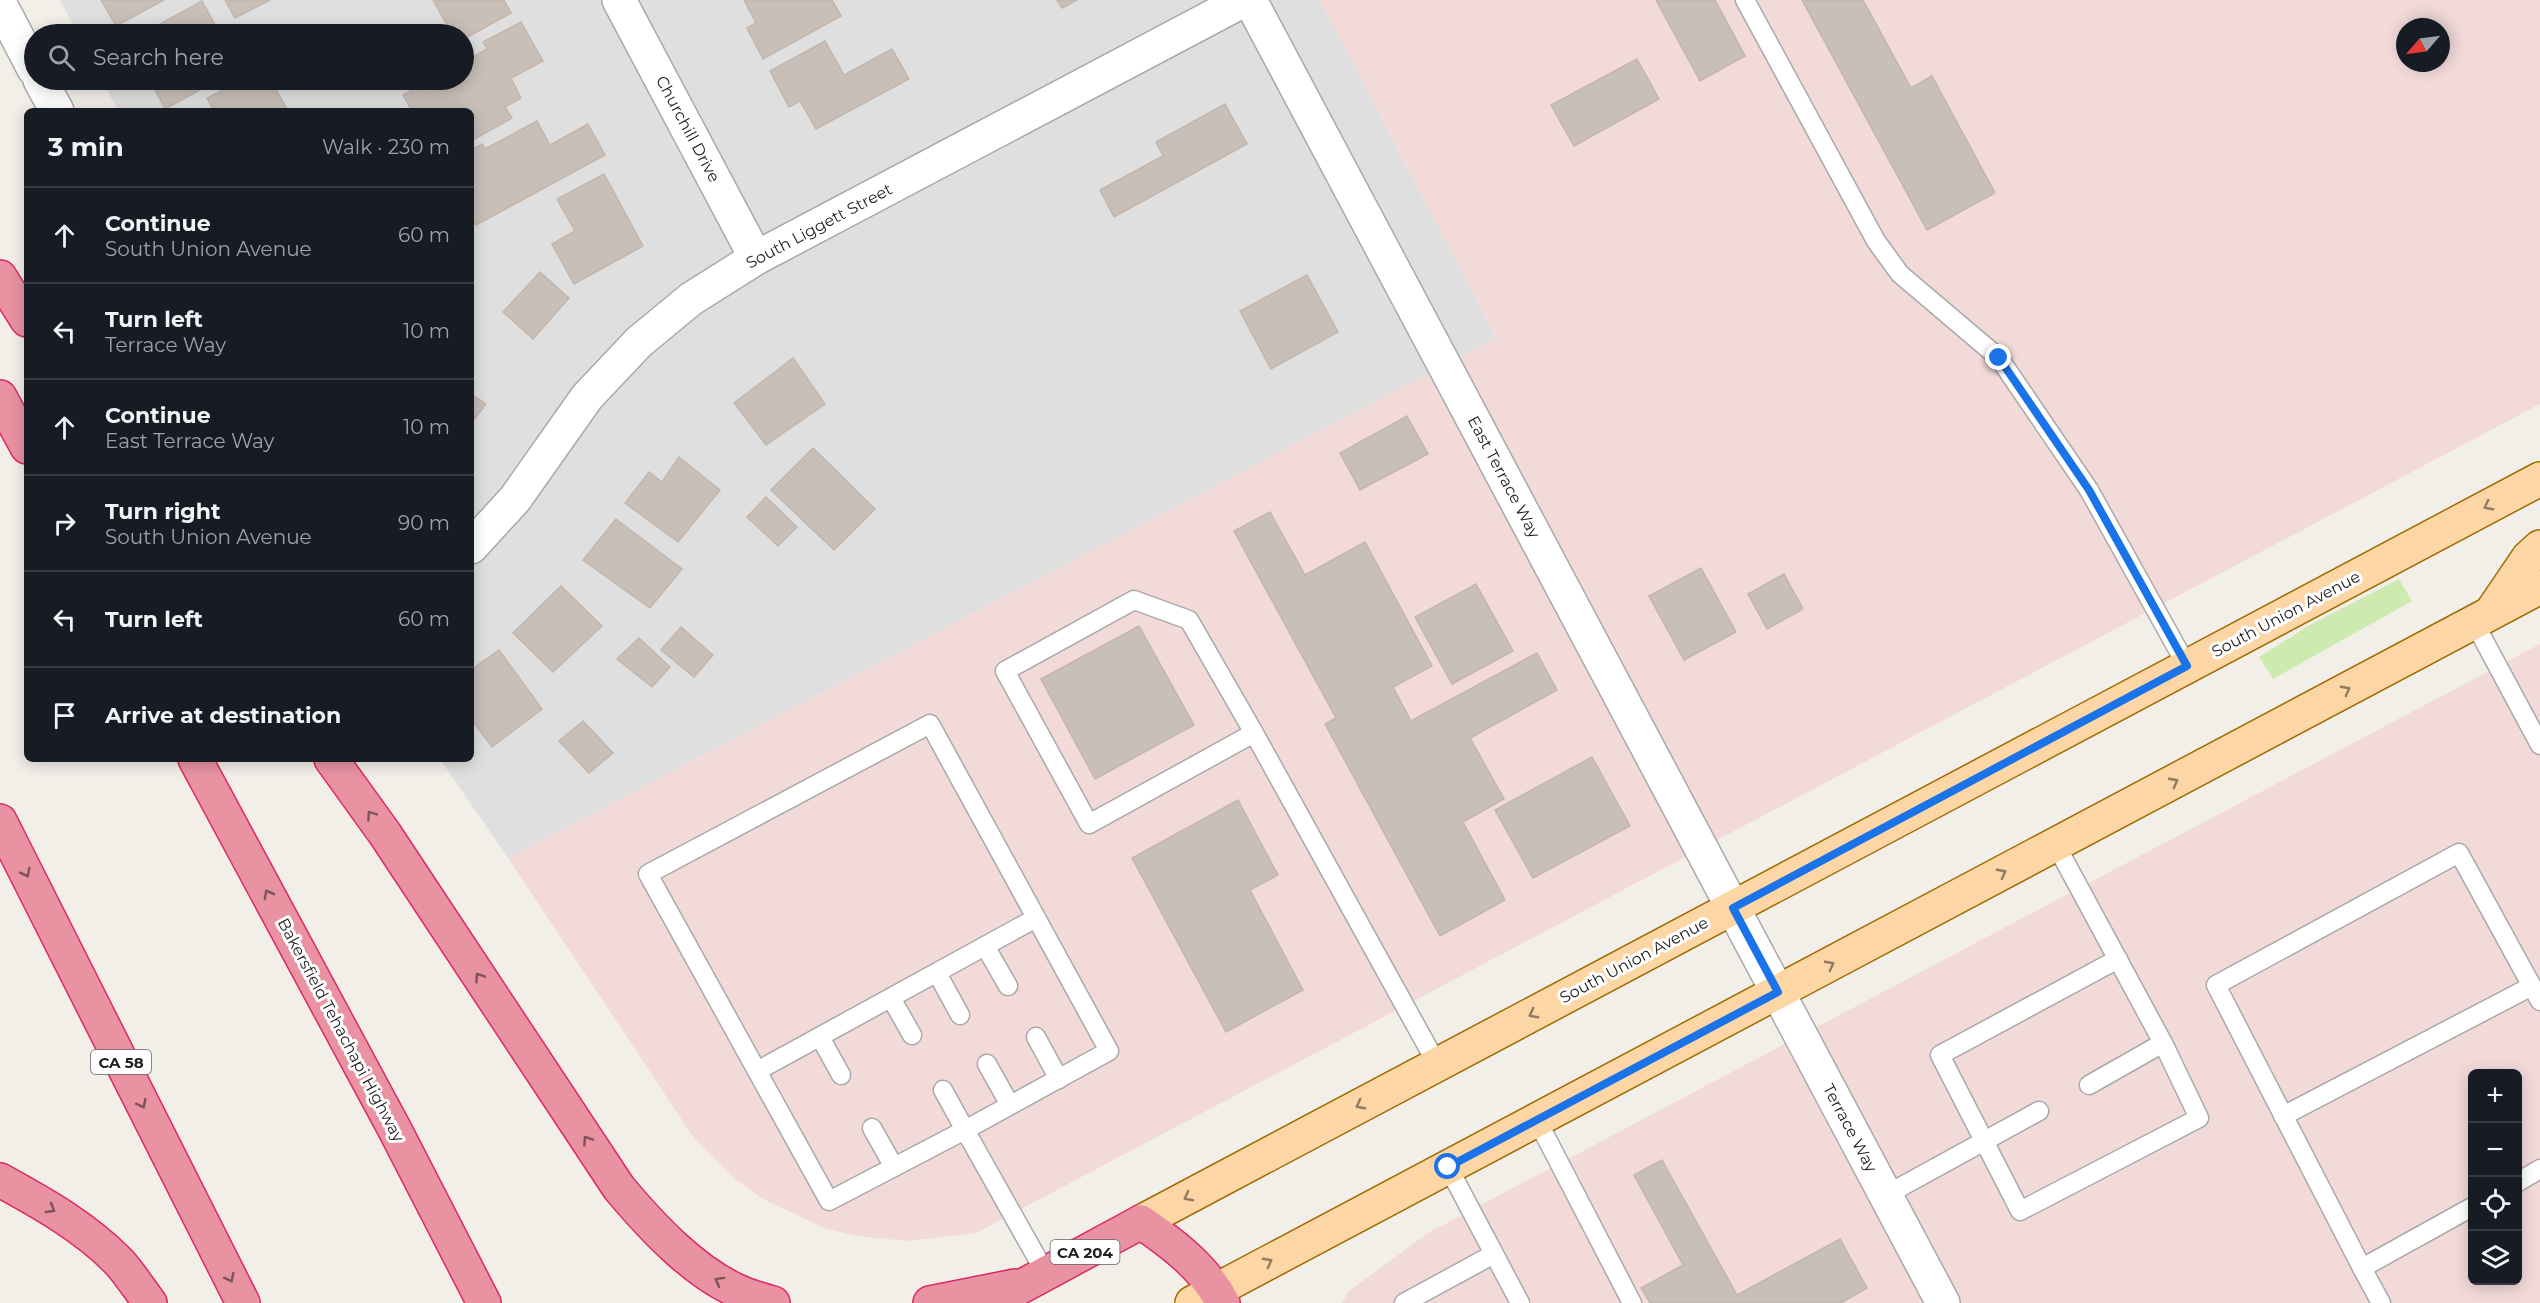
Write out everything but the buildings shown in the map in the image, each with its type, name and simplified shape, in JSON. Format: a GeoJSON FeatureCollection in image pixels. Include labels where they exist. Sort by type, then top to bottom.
{"type":"FeatureCollection","features":[{"type":"Feature","properties":{"kind":"highway"},"geometry":{"type":"LineString","coordinates":[[0,277],[24,315]]}},
{"type":"Feature","properties":{"kind":"highway"},"geometry":{"type":"LineString","coordinates":[[0,398],[24,442]]}},
{"type":"Feature","properties":{"kind":"highway","name":"Bakersfield Tehachapi Highway"},"geometry":{"type":"LineString","coordinates":[[197,762],[395,1130],[484,1303]]}},
{"type":"Feature","properties":{"kind":"highway"},"geometry":{"type":"LineString","coordinates":[[333,762],[385,834],[620,1188],[643,1217],[707,1274],[741,1293],[773,1303]]}},
{"type":"Feature","properties":{"kind":"highway","name":"CA 58"},"geometry":{"type":"LineString","coordinates":[[0,821],[243,1303]]}},
{"type":"Feature","properties":{"kind":"highway"},"geometry":{"type":"LineString","coordinates":[[395,1130],[506,1303]]}},
{"type":"Feature","properties":{"kind":"highway"},"geometry":{"type":"LineString","coordinates":[[0,1180],[63,1216],[98,1242],[120,1263],[150,1303]]}},
{"type":"Feature","properties":{"kind":"highway"},"geometry":{"type":"LineString","coordinates":[[1141,1222],[1179,1248],[1210,1299]]}},
{"type":"Feature","properties":{"kind":"highway","name":"CA 204"},"geometry":{"type":"LineString","coordinates":[[991,1303],[1141,1222]]}},
{"type":"Feature","properties":{"kind":"highway"},"geometry":{"type":"LineString","coordinates":[[930,1303],[1037,1278]]}},
{"type":"Feature","properties":{"kind":"main road","name":"South Union Avenue"},"geometry":{"type":"LineString","coordinates":[[1141,1222],[2540,479]]}},
{"type":"Feature","properties":{"kind":"main road"},"geometry":{"type":"LineString","coordinates":[[2481,618],[2528,558],[2540,547]]}},
{"type":"Feature","properties":{"kind":"main road"},"geometry":{"type":"LineString","coordinates":[[1210,1299],[1448,1167],[2540,587]]}},
{"type":"Feature","properties":{"kind":"street","name":"Churchill Drive"},"geometry":{"type":"LineString","coordinates":[[619,0],[756,258]]}},
{"type":"Feature","properties":{"kind":"street","name":"South Liggett Street"},"geometry":{"type":"LineString","coordinates":[[474,544],[515,498],[587,398],[639,342],[691,299],[756,258],[1244,0]]}},
{"type":"Feature","properties":{"kind":"street","name":"East Terrace Way"},"geometry":{"type":"LineString","coordinates":[[1250,0],[1757,953]]}},
{"type":"Feature","properties":{"kind":"street"},"geometry":{"type":"LineString","coordinates":[[0,4],[24,50]]}},
{"type":"Feature","properties":{"kind":"street"},"geometry":{"type":"LineString","coordinates":[[45,90],[55,108]]}},
{"type":"Feature","properties":{"kind":"street","name":"Terrace Way"},"geometry":{"type":"LineString","coordinates":[[1757,953],[1943,1303]]}},
{"type":"Feature","properties":{"kind":"lane"},"geometry":{"type":"LineString","coordinates":[[1745,0],[1876,241],[1900,274],[1999,358],[2089,490],[2187,666]]}},
{"type":"Feature","properties":{"kind":"lane"},"geometry":{"type":"LineString","coordinates":[[1254,733],[1089,824],[1005,671],[1134,600],[1189,620],[1254,733],[1437,1064]]}},
{"type":"Feature","properties":{"kind":"lane"},"geometry":{"type":"LineString","coordinates":[[2481,618],[2540,745]]}},
{"type":"Feature","properties":{"kind":"lane"},"geometry":{"type":"LineString","coordinates":[[930,724],[1109,1051],[966,1130],[829,1201],[757,1071],[648,874],[930,724]]}},
{"type":"Feature","properties":{"kind":"lane"},"geometry":{"type":"LineString","coordinates":[[2056,845],[2118,959],[2163,1043],[2199,1118],[2020,1211],[1940,1055],[2118,959]]}},
{"type":"Feature","properties":{"kind":"lane"},"geometry":{"type":"LineString","coordinates":[[2283,1116],[2536,994],[2459,853],[2216,985],[2283,1116],[2380,1303]]}},
{"type":"Feature","properties":{"kind":"lane"},"geometry":{"type":"LineString","coordinates":[[757,1071],[1036,918]]}},
{"type":"Feature","properties":{"kind":"lane"},"geometry":{"type":"LineString","coordinates":[[985,946],[1008,986]]}},
{"type":"Feature","properties":{"kind":"lane"},"geometry":{"type":"LineString","coordinates":[[937,972],[960,1015]]}},
{"type":"Feature","properties":{"kind":"lane"},"geometry":{"type":"LineString","coordinates":[[891,998],[912,1035]]}},
{"type":"Feature","properties":{"kind":"lane"},"geometry":{"type":"LineString","coordinates":[[820,1037],[842,1075]]}},
{"type":"Feature","properties":{"kind":"lane"},"geometry":{"type":"LineString","coordinates":[[1036,1037],[1059,1079]]}},
{"type":"Feature","properties":{"kind":"lane"},"geometry":{"type":"LineString","coordinates":[[2089,1084],[2163,1043]]}},
{"type":"Feature","properties":{"kind":"lane"},"geometry":{"type":"LineString","coordinates":[[987,1064],[1010,1106]]}},
{"type":"Feature","properties":{"kind":"lane"},"geometry":{"type":"LineString","coordinates":[[943,1090],[966,1130],[1037,1278]]}},
{"type":"Feature","properties":{"kind":"lane"},"geometry":{"type":"LineString","coordinates":[[1886,1195],[2038,1111]]}},
{"type":"Feature","properties":{"kind":"lane"},"geometry":{"type":"LineString","coordinates":[[1537,1120],[1632,1303]]}},
{"type":"Feature","properties":{"kind":"lane"},"geometry":{"type":"LineString","coordinates":[[872,1128],[894,1167]]}},
{"type":"Feature","properties":{"kind":"lane"},"geometry":{"type":"LineString","coordinates":[[1448,1167],[1520,1303]]}},
{"type":"Feature","properties":{"kind":"lane"},"geometry":{"type":"LineString","coordinates":[[2522,1179],[2540,1169]]}},
{"type":"Feature","properties":{"kind":"lane"},"geometry":{"type":"LineString","coordinates":[[2362,1268],[2468,1209]]}},
{"type":"Feature","properties":{"kind":"lane"},"geometry":{"type":"LineString","coordinates":[[1404,1303],[1494,1254]]}},
{"type":"Feature","properties":{"kind":"shaded area"},"geometry":{"type":"Polygon","coordinates":[[[60,0],[1320,0],[1496,338],[508,858],[442,762],[474,762],[474,108],[116,108],[107,90],[474,90],[474,24],[73,24],[60,0]]]}},
{"type":"Feature","properties":{"kind":"shaded area"},"geometry":{"type":"Polygon","coordinates":[[[1320,0],[2540,0],[2540,404],[976,1233],[907,1241],[857,1236],[824,1228],[763,1199],[736,1180],[694,1138],[508,858],[1496,338],[1320,0]]]}},
{"type":"Feature","properties":{"kind":"shaded area"},"geometry":{"type":"Polygon","coordinates":[[[2540,644],[2540,1303],[1342,1303],[1349,1291],[1428,1233],[2540,644]]]}},
{"type":"Feature","properties":{"kind":"green space"},"geometry":{"type":"Polygon","coordinates":[[[2399,579],[2412,601],[2273,679],[2259,657],[2308,626],[2399,579]]]}},
{"type":"Feature","properties":{"kind":"route"},"geometry":{"type":"LineString","coordinates":[[1448,1167],[1778,992],[1733,908],[2187,666],[2089,490],[1999,358]]}}]}
